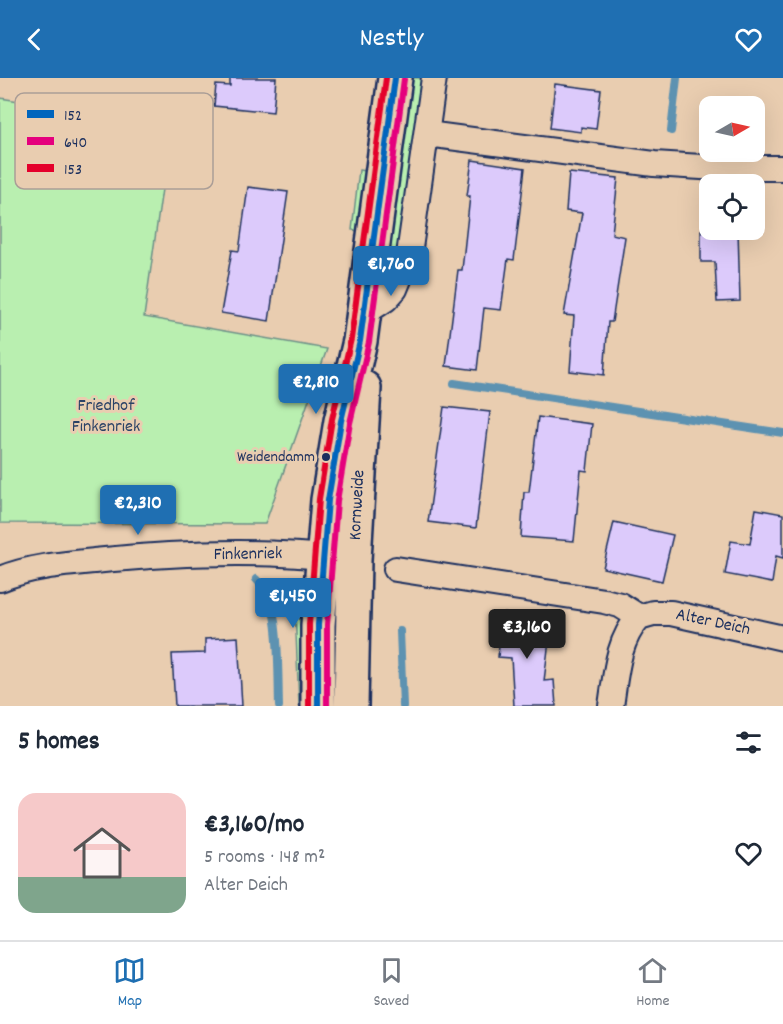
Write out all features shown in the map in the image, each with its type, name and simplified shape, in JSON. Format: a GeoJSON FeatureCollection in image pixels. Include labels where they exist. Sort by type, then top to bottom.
{"type":"FeatureCollection","features":[{"type":"Feature","properties":{"kind":"main road","name":"Kornweide"},"geometry":{"type":"LineString","coordinates":[[318,706],[318,626],[339,559],[365,390],[362,328],[395,78]]}},
{"type":"Feature","properties":{"kind":"main road","name":"Kornweide"},"geometry":{"type":"LineString","coordinates":[[339,559],[351,706]]}},
{"type":"Feature","properties":{"kind":"street"},"geometry":{"type":"LineString","coordinates":[[362,328],[402,275],[409,255],[434,78]]}},
{"type":"Feature","properties":{"kind":"street"},"geometry":{"type":"LineString","coordinates":[[427,134],[654,164],[717,168],[783,168]]}},
{"type":"Feature","properties":{"kind":"street","name":"Finkenriek"},"geometry":{"type":"LineString","coordinates":[[0,579],[50,566],[131,557],[286,554],[339,559]]}},
{"type":"Feature","properties":{"kind":"street"},"geometry":{"type":"LineString","coordinates":[[396,569],[604,601],[620,605],[639,617],[628,629],[621,648],[611,706]]}},
{"type":"Feature","properties":{"kind":"street","name":"Alter Deich"},"geometry":{"type":"LineString","coordinates":[[639,617],[653,613],[671,614],[783,638]]}},
{"type":"Feature","properties":{"kind":"green space"},"geometry":{"type":"Polygon","coordinates":[[[411,78],[425,78],[402,253],[386,280],[411,78]]]}},
{"type":"Feature","properties":{"kind":"green space","name":"Friedhof Finkenriek"},"geometry":{"type":"Polygon","coordinates":[[[0,98],[15,100],[15,189],[162,189],[144,317],[327,349],[265,524],[0,523],[0,98]]]}},
{"type":"Feature","properties":{"kind":"green space"},"geometry":{"type":"Polygon","coordinates":[[[359,170],[366,171],[358,231],[352,230],[359,170]]]}},
{"type":"Feature","properties":{"kind":"green space"},"geometry":{"type":"Polygon","coordinates":[[[291,577],[298,582],[300,590],[305,706],[299,706],[295,609],[291,577]]]}},
{"type":"Feature","properties":{"kind":"building"},"geometry":{"type":"Polygon","coordinates":[[[230,78],[276,78],[273,112],[214,106],[216,85],[230,86],[230,78]]]}},
{"type":"Feature","properties":{"kind":"building"},"geometry":{"type":"Polygon","coordinates":[[[555,84],[601,90],[596,129],[581,127],[581,132],[550,128],[555,84]]]}},
{"type":"Feature","properties":{"kind":"building"},"geometry":{"type":"Polygon","coordinates":[[[472,160],[525,168],[514,260],[508,259],[501,310],[484,308],[477,370],[446,366],[458,270],[462,270],[472,160]]]}},
{"type":"Feature","properties":{"kind":"building"},"geometry":{"type":"Polygon","coordinates":[[[569,173],[618,178],[612,234],[625,237],[612,322],[608,322],[604,375],[570,371],[574,316],[564,315],[582,213],[566,211],[569,173]]]}},
{"type":"Feature","properties":{"kind":"building"},"geometry":{"type":"Polygon","coordinates":[[[248,187],[288,192],[269,321],[221,313],[232,250],[239,251],[248,187]]]}},
{"type":"Feature","properties":{"kind":"building"},"geometry":{"type":"Polygon","coordinates":[[[701,240],[738,240],[740,301],[717,302],[715,262],[701,262],[701,240]]]}},
{"type":"Feature","properties":{"kind":"building"},"geometry":{"type":"Polygon","coordinates":[[[444,407],[490,412],[476,528],[428,522],[444,407]]]}},
{"type":"Feature","properties":{"kind":"building"},"geometry":{"type":"Polygon","coordinates":[[[538,417],[592,424],[587,471],[581,470],[574,541],[521,537],[524,492],[529,492],[538,417]]]}},
{"type":"Feature","properties":{"kind":"building"},"geometry":{"type":"Polygon","coordinates":[[[756,509],[783,514],[783,558],[776,556],[772,583],[725,574],[731,541],[750,544],[756,509]]]}},
{"type":"Feature","properties":{"kind":"building"},"geometry":{"type":"Polygon","coordinates":[[[614,522],[673,535],[662,581],[603,568],[614,522]]]}},
{"type":"Feature","properties":{"kind":"building"},"geometry":{"type":"Polygon","coordinates":[[[502,613],[539,618],[538,632],[550,633],[544,681],[554,680],[556,706],[514,706],[511,658],[498,657],[502,613]]]}},
{"type":"Feature","properties":{"kind":"building"},"geometry":{"type":"Polygon","coordinates":[[[238,637],[242,706],[175,706],[172,654],[205,653],[205,639],[238,637]]]}},
{"type":"Feature","properties":{"kind":"waterway"},"geometry":{"type":"LineString","coordinates":[[671,131],[677,78]]}},
{"type":"Feature","properties":{"kind":"waterway"},"geometry":{"type":"LineString","coordinates":[[454,383],[783,433]]}},
{"type":"Feature","properties":{"kind":"waterway"},"geometry":{"type":"LineString","coordinates":[[256,579],[266,590],[274,614],[279,706]]}},
{"type":"Feature","properties":{"kind":"waterway"},"geometry":{"type":"LineString","coordinates":[[400,631],[403,706]]}},
{"type":"Feature","properties":{"kind":"transit line","name":"153"},"geometry":{"type":"LineString","coordinates":[[309,706],[309,624],[319,499],[332,419],[351,339],[386,78]]}},
{"type":"Feature","properties":{"kind":"transit line","name":"152"},"geometry":{"type":"LineString","coordinates":[[318,706],[318,625],[328,500],[341,421],[360,341],[395,78]]}},
{"type":"Feature","properties":{"kind":"transit line","name":"640"},"geometry":{"type":"LineString","coordinates":[[327,706],[327,625],[337,501],[350,423],[369,342],[404,79]]}},
{"type":"Feature","properties":{"kind":"place","name":"Weidendamm"},"geometry":{"type":"Point","coordinates":[326,457]}}]}
